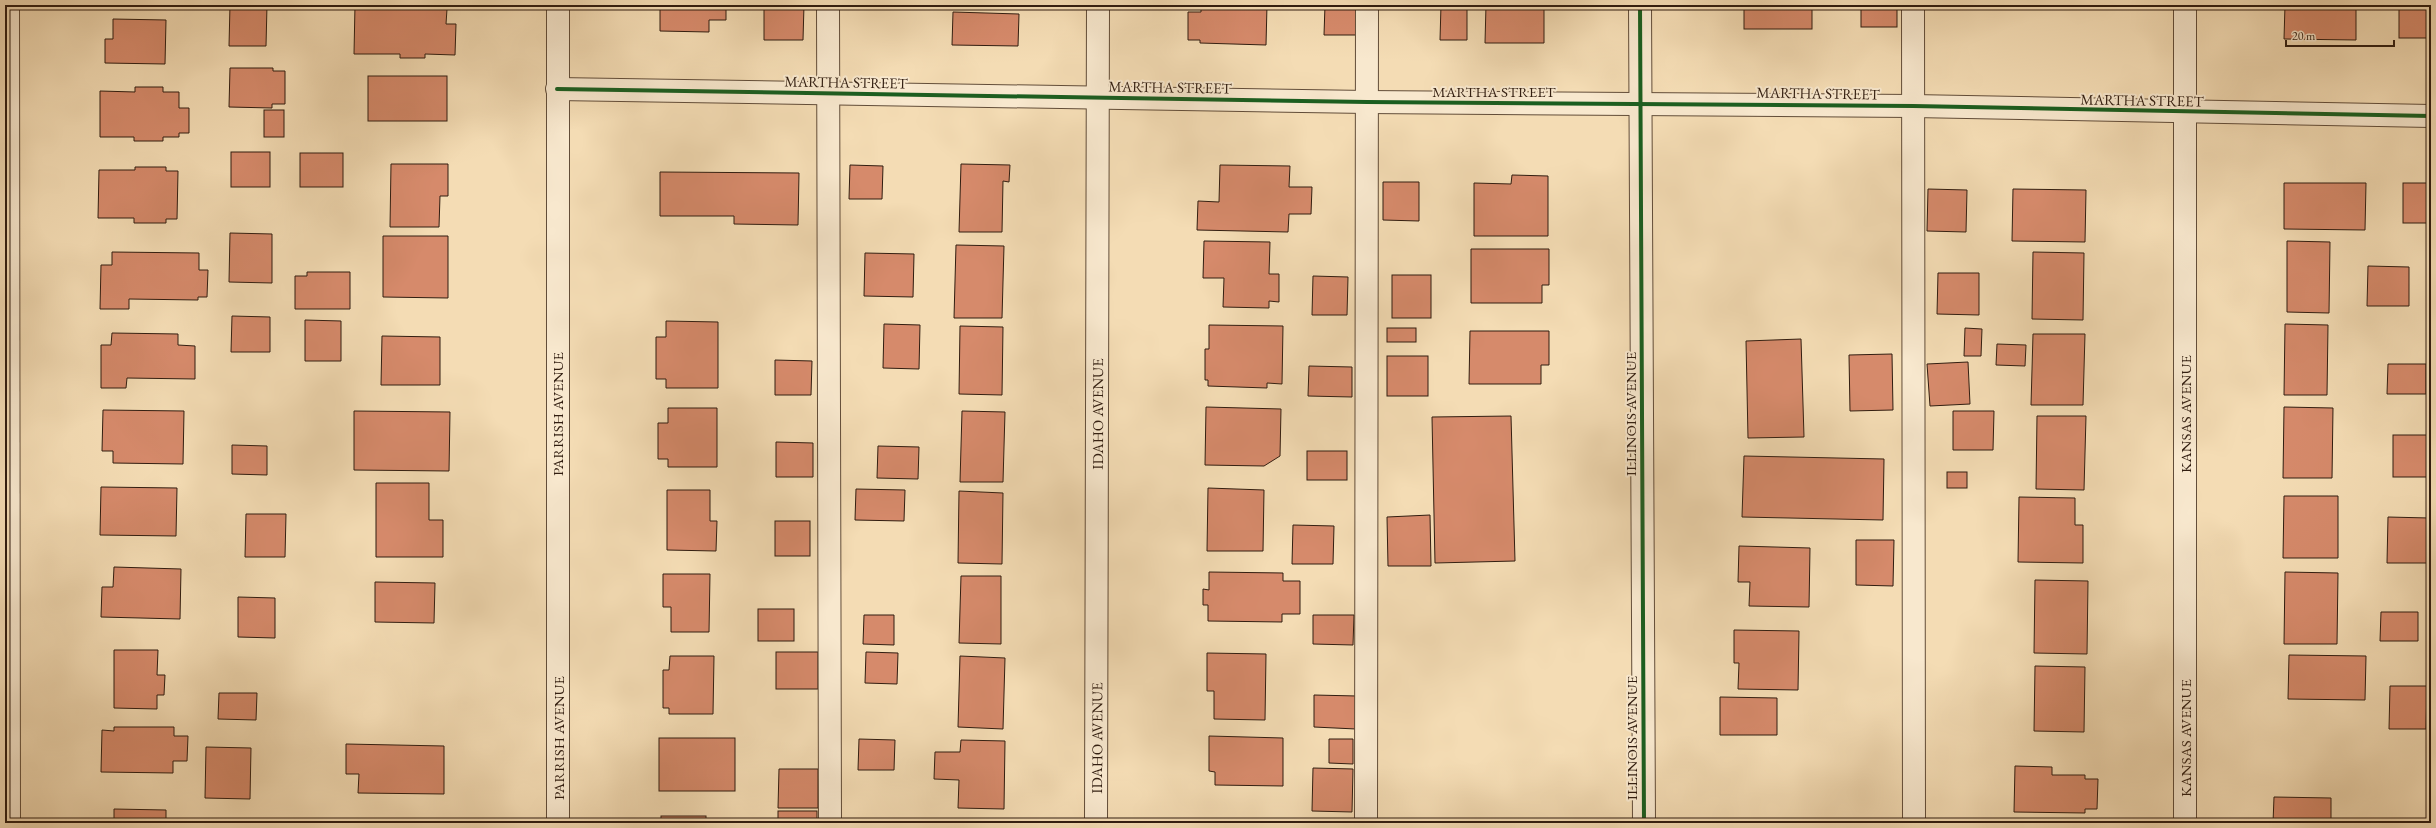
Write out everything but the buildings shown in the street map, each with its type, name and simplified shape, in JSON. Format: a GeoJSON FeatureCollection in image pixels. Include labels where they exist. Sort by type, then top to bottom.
{"type":"FeatureCollection","features":[{"type":"Feature","properties":{"kind":"street"},"geometry":{"type":"LineString","coordinates":[[8,5],[9,823]]}},
{"type":"Feature","properties":{"kind":"street","name":"PARRISH AVENUE"},"geometry":{"type":"LineString","coordinates":[[558,5],[558,823]]}},
{"type":"Feature","properties":{"kind":"street"},"geometry":{"type":"LineString","coordinates":[[828,5],[830,823]]}},
{"type":"Feature","properties":{"kind":"street","name":"IDAHO AVENUE"},"geometry":{"type":"LineString","coordinates":[[1096,823],[1098,5]]}},
{"type":"Feature","properties":{"kind":"street"},"geometry":{"type":"LineString","coordinates":[[1366,823],[1367,5]]}},
{"type":"Feature","properties":{"kind":"street","name":"ILLINOIS AVENUE"},"geometry":{"type":"LineString","coordinates":[[1640,5],[1644,823]]}},
{"type":"Feature","properties":{"kind":"street"},"geometry":{"type":"LineString","coordinates":[[1913,5],[1914,823]]}},
{"type":"Feature","properties":{"kind":"street","name":"KANSAS AVENUE"},"geometry":{"type":"LineString","coordinates":[[2185,5],[2185,823]]}},
{"type":"Feature","properties":{"kind":"street","name":"MARTHA STREET"},"geometry":{"type":"LineString","coordinates":[[557,90],[1367,102],[1914,106],[2185,113],[2431,116]]}},
{"type":"Feature","properties":{"kind":"cycle path"},"geometry":{"type":"LineString","coordinates":[[1640,5],[1644,823]]}},
{"type":"Feature","properties":{"kind":"cycle path"},"geometry":{"type":"LineString","coordinates":[[557,89],[1367,102],[1913,106],[2431,116]]}}]}
